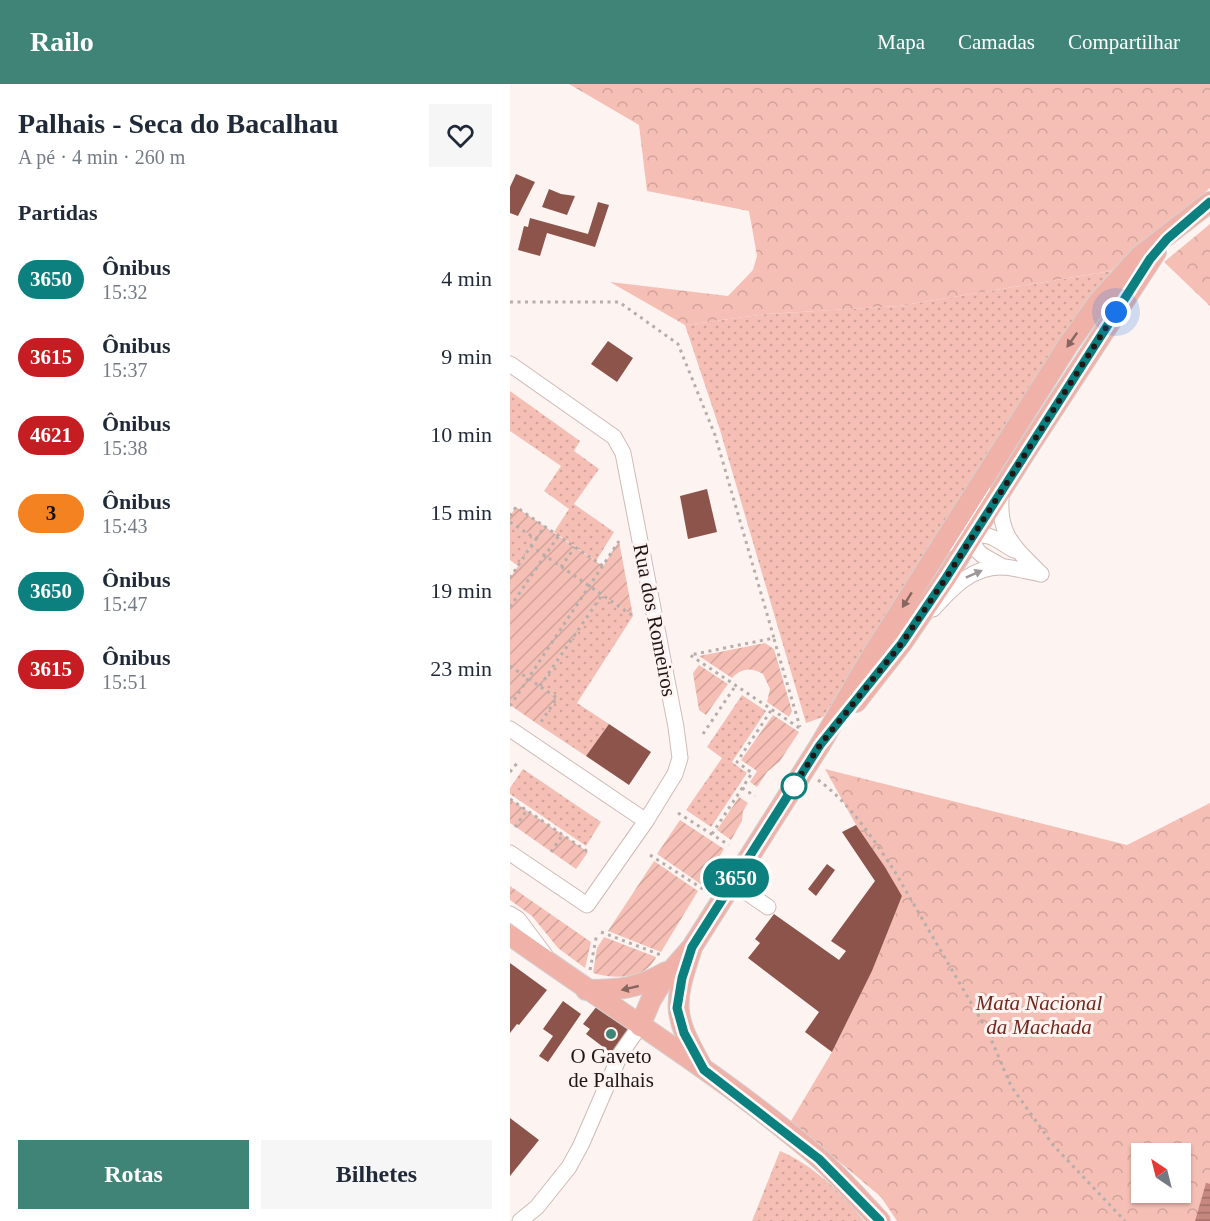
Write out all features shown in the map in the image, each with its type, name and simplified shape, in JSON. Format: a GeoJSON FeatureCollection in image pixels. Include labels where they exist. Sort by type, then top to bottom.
{"type":"FeatureCollection","features":[{"type":"Feature","properties":{"kind":"main road"},"geometry":{"type":"LineString","coordinates":[[510,935],[554,967],[587,982],[620,990],[637,987],[671,968],[692,947],[820,745],[871,657],[1068,345],[1099,301],[1140,256],[1210,202]]}},
{"type":"Feature","properties":{"kind":"main road"},"geometry":{"type":"LineString","coordinates":[[820,745],[902,643],[1150,259],[1184,222]]}},
{"type":"Feature","properties":{"kind":"main road"},"geometry":{"type":"LineString","coordinates":[[640,1026],[666,1002],[671,968]]}},
{"type":"Feature","properties":{"kind":"main road"},"geometry":{"type":"LineString","coordinates":[[671,968],[678,996],[680,1020],[687,1039],[704,1070]]}},
{"type":"Feature","properties":{"kind":"main road"},"geometry":{"type":"LineString","coordinates":[[587,982],[640,1026],[704,1070],[819,1159],[880,1221]]}},
{"type":"Feature","properties":{"kind":"street","name":"Rua dos Romeiros"},"geometry":{"type":"LineString","coordinates":[[510,364],[614,437],[623,453],[680,758],[675,774],[646,821],[587,905],[510,853]]}},
{"type":"Feature","properties":{"kind":"street"},"geometry":{"type":"LineString","coordinates":[[990,468],[972,522],[972,537],[978,550],[1003,567]]}},
{"type":"Feature","properties":{"kind":"street"},"geometry":{"type":"LineString","coordinates":[[902,643],[946,595],[965,578],[982,570],[1003,567],[1041,574],[1005,533],[1001,509],[1002,489]]}},
{"type":"Feature","properties":{"kind":"street"},"geometry":{"type":"LineString","coordinates":[[939,550],[953,541],[988,536],[1022,555]]}},
{"type":"Feature","properties":{"kind":"street"},"geometry":{"type":"LineString","coordinates":[[510,729],[646,821]]}},
{"type":"Feature","properties":{"kind":"street"},"geometry":{"type":"LineString","coordinates":[[733,883],[768,907]]}},
{"type":"Feature","properties":{"kind":"street"},"geometry":{"type":"LineString","coordinates":[[510,914],[518,920],[554,967]]}},
{"type":"Feature","properties":{"kind":"street"},"geometry":{"type":"LineString","coordinates":[[520,1221],[537,1207],[569,1167],[621,1053],[640,1026]]}},
{"type":"Feature","properties":{"kind":"path"},"geometry":{"type":"LineString","coordinates":[[510,302],[619,302],[678,345],[715,435],[801,729],[690,655],[774,638]]}},
{"type":"Feature","properties":{"kind":"path"},"geometry":{"type":"LineString","coordinates":[[510,503],[603,566]]}},
{"type":"Feature","properties":{"kind":"path"},"geometry":{"type":"LineString","coordinates":[[510,516],[516,507]]}},
{"type":"Feature","properties":{"kind":"path"},"geometry":{"type":"LineString","coordinates":[[510,522],[536,539]]}},
{"type":"Feature","properties":{"kind":"path"},"geometry":{"type":"LineString","coordinates":[[510,578],[545,526]]}},
{"type":"Feature","properties":{"kind":"path"},"geometry":{"type":"LineString","coordinates":[[510,607],[558,535]]}},
{"type":"Feature","properties":{"kind":"path"},"geometry":{"type":"LineString","coordinates":[[510,706],[619,541]]}},
{"type":"Feature","properties":{"kind":"path"},"geometry":{"type":"LineString","coordinates":[[531,546],[633,616]]}},
{"type":"Feature","properties":{"kind":"path"},"geometry":{"type":"LineString","coordinates":[[561,567],[575,547]]}},
{"type":"Feature","properties":{"kind":"path"},"geometry":{"type":"LineString","coordinates":[[540,686],[602,595]]}},
{"type":"Feature","properties":{"kind":"path"},"geometry":{"type":"LineString","coordinates":[[510,666],[557,698],[539,725]]}},
{"type":"Feature","properties":{"kind":"path"},"geometry":{"type":"LineString","coordinates":[[703,734],[736,685]]}},
{"type":"Feature","properties":{"kind":"path"},"geometry":{"type":"LineString","coordinates":[[712,834],[752,773],[737,762],[772,710]]}},
{"type":"Feature","properties":{"kind":"path"},"geometry":{"type":"LineString","coordinates":[[510,772],[518,762]]}},
{"type":"Feature","properties":{"kind":"path"},"geometry":{"type":"LineString","coordinates":[[804,770],[837,794],[883,853],[988,1032],[1011,1086],[1053,1145],[1125,1221]]}},
{"type":"Feature","properties":{"kind":"path"},"geometry":{"type":"LineString","coordinates":[[742,788],[755,796]]}},
{"type":"Feature","properties":{"kind":"path"},"geometry":{"type":"LineString","coordinates":[[510,799],[588,852]]}},
{"type":"Feature","properties":{"kind":"path"},"geometry":{"type":"LineString","coordinates":[[516,827],[527,810]]}},
{"type":"Feature","properties":{"kind":"path"},"geometry":{"type":"LineString","coordinates":[[678,813],[729,845]]}},
{"type":"Feature","properties":{"kind":"path"},"geometry":{"type":"LineString","coordinates":[[551,852],[563,834]]}},
{"type":"Feature","properties":{"kind":"path"},"geometry":{"type":"LineString","coordinates":[[650,855],[703,889]]}},
{"type":"Feature","properties":{"kind":"path"},"geometry":{"type":"LineString","coordinates":[[587,982],[599,933],[671,968]]}},
{"type":"Feature","properties":{"kind":"green space"},"geometry":{"type":"Polygon","coordinates":[[[569,84],[1210,84],[1210,188],[1111,271],[899,306],[766,314],[685,325],[610,282],[728,296],[753,270],[757,256],[749,211],[647,191],[639,125],[569,84]]]}},
{"type":"Feature","properties":{"kind":"green space"},"geometry":{"type":"Polygon","coordinates":[[[1210,224],[1210,306],[1164,262],[1210,224]]]}},
{"type":"Feature","properties":{"kind":"green space"},"geometry":{"type":"Polygon","coordinates":[[[1111,271],[823,717],[806,723],[720,430],[685,325],[766,314],[899,306],[1111,271]]]}},
{"type":"Feature","properties":{"kind":"green space"},"geometry":{"type":"Polygon","coordinates":[[[510,391],[580,441],[574,451],[599,469],[574,504],[614,532],[596,561],[554,532],[569,509],[544,491],[561,466],[510,431],[510,391]]]}},
{"type":"Feature","properties":{"kind":"green space"},"geometry":{"type":"Polygon","coordinates":[[[516,507],[603,566],[619,541],[633,616],[602,595],[540,686],[557,698],[539,725],[510,705],[510,578],[536,539],[510,522],[510,516],[516,507]]]}},
{"type":"Feature","properties":{"kind":"green space"},"geometry":{"type":"Polygon","coordinates":[[[510,522],[536,539],[518,566],[510,560],[510,522]]]}},
{"type":"Feature","properties":{"kind":"green space"},"geometry":{"type":"Polygon","coordinates":[[[602,595],[633,616],[577,703],[609,724],[586,756],[539,725],[557,698],[540,686],[602,595]]]}},
{"type":"Feature","properties":{"kind":"green space"},"geometry":{"type":"Polygon","coordinates":[[[765,643],[774,649],[792,711],[789,717],[767,702],[770,689],[763,674],[747,670],[739,672],[732,678],[699,656],[765,643]]]}},
{"type":"Feature","properties":{"kind":"green space"},"geometry":{"type":"Polygon","coordinates":[[[699,665],[728,684],[706,715],[699,710],[693,673],[699,665]]]}},
{"type":"Feature","properties":{"kind":"green space"},"geometry":{"type":"Polygon","coordinates":[[[742,695],[766,711],[732,762],[747,773],[711,827],[686,810],[722,758],[707,747],[742,695]]]}},
{"type":"Feature","properties":{"kind":"green space"},"geometry":{"type":"Polygon","coordinates":[[[773,715],[799,732],[780,761],[767,772],[757,787],[750,782],[757,771],[741,760],[773,715]]]}},
{"type":"Feature","properties":{"kind":"green space"},"geometry":{"type":"Polygon","coordinates":[[[523,769],[601,822],[586,846],[510,794],[510,788],[523,769]]]}},
{"type":"Feature","properties":{"kind":"green space","name":"Mata Nacional da Machada"},"geometry":{"type":"Polygon","coordinates":[[[825,769],[1127,845],[1210,803],[1210,1221],[897,1221],[881,1197],[791,1121],[832,1052],[872,971],[902,896],[856,825],[825,769]]]}},
{"type":"Feature","properties":{"kind":"green space"},"geometry":{"type":"Polygon","coordinates":[[[739,797],[748,803],[743,811],[742,821],[731,840],[717,830],[739,797]]]}},
{"type":"Feature","properties":{"kind":"green space"},"geometry":{"type":"Polygon","coordinates":[[[510,799],[588,852],[576,869],[510,823],[510,799]]]}},
{"type":"Feature","properties":{"kind":"green space"},"geometry":{"type":"Polygon","coordinates":[[[680,820],[724,849],[702,885],[657,854],[680,820]]]}},
{"type":"Feature","properties":{"kind":"green space"},"geometry":{"type":"Polygon","coordinates":[[[654,861],[698,891],[661,952],[608,931],[654,861]]]}},
{"type":"Feature","properties":{"kind":"green space"},"geometry":{"type":"Polygon","coordinates":[[[510,886],[591,942],[585,968],[558,948],[532,916],[510,900],[510,886]]]}},
{"type":"Feature","properties":{"kind":"green space"},"geometry":{"type":"Polygon","coordinates":[[[604,937],[656,957],[651,965],[637,974],[620,977],[593,973],[597,948],[604,937]]]}},
{"type":"Feature","properties":{"kind":"green space"},"geometry":{"type":"Polygon","coordinates":[[[780,1151],[804,1164],[826,1181],[847,1200],[864,1221],[752,1221],[780,1151]]]}},
{"type":"Feature","properties":{"kind":"shaded area"},"geometry":{"type":"Polygon","coordinates":[[[1206,1183],[1210,1184],[1210,1221],[1195,1221],[1206,1183]]]}},
{"type":"Feature","properties":{"kind":"building"},"geometry":{"type":"Polygon","coordinates":[[[516,174],[535,182],[518,216],[510,213],[510,187],[516,174]]]}},
{"type":"Feature","properties":{"kind":"building"},"geometry":{"type":"Polygon","coordinates":[[[549,189],[575,196],[567,215],[542,207],[549,189]]]}},
{"type":"Feature","properties":{"kind":"building"},"geometry":{"type":"Polygon","coordinates":[[[598,202],[609,205],[595,247],[547,233],[540,256],[518,250],[524,226],[528,227],[530,218],[588,234],[598,202]]]}},
{"type":"Feature","properties":{"kind":"building"},"geometry":{"type":"Polygon","coordinates":[[[608,341],[633,358],[617,382],[591,364],[608,341]]]}},
{"type":"Feature","properties":{"kind":"building"},"geometry":{"type":"Polygon","coordinates":[[[707,489],[717,532],[688,539],[680,496],[707,489]]]}},
{"type":"Feature","properties":{"kind":"building"},"geometry":{"type":"Polygon","coordinates":[[[609,724],[651,752],[629,785],[586,756],[609,724]]]}},
{"type":"Feature","properties":{"kind":"building"},"geometry":{"type":"Polygon","coordinates":[[[856,825],[902,896],[872,971],[832,1052],[805,1032],[819,1012],[748,958],[760,943],[755,939],[774,914],[839,960],[846,951],[831,941],[875,881],[842,832],[856,825]]]}},
{"type":"Feature","properties":{"kind":"building"},"geometry":{"type":"Polygon","coordinates":[[[827,864],[835,870],[816,896],[808,889],[827,864]]]}},
{"type":"Feature","properties":{"kind":"building"},"geometry":{"type":"Polygon","coordinates":[[[510,963],[547,990],[510,1033],[510,963]]]}},
{"type":"Feature","properties":{"kind":"building"},"geometry":{"type":"Polygon","coordinates":[[[563,1001],[581,1014],[548,1062],[539,1056],[553,1036],[543,1029],[563,1001]]]}},
{"type":"Feature","properties":{"kind":"building"},"geometry":{"type":"Polygon","coordinates":[[[597,1006],[629,1029],[611,1053],[586,1034],[590,1029],[583,1024],[597,1006]]]}},
{"type":"Feature","properties":{"kind":"building"},"geometry":{"type":"Polygon","coordinates":[[[510,1118],[539,1140],[510,1176],[510,1118]]]}},
{"type":"Feature","properties":{"kind":"bus line","name":"3650"},"geometry":{"type":"LineString","coordinates":[[880,1221],[819,1159],[704,1070],[684,1033],[677,1008],[682,978],[692,947],[820,745],[902,643],[946,578],[1150,259],[1184,222],[1210,202]]}},
{"type":"Feature","properties":{"kind":"place","name":"O Gaveto de Palhais"},"geometry":{"type":"Point","coordinates":[611,1034]}},
{"type":"Feature","properties":{"kind":"route"},"geometry":{"type":"LineString","coordinates":[[794,786],[792,789],[820,745],[902,643],[1116,312]]}}]}
